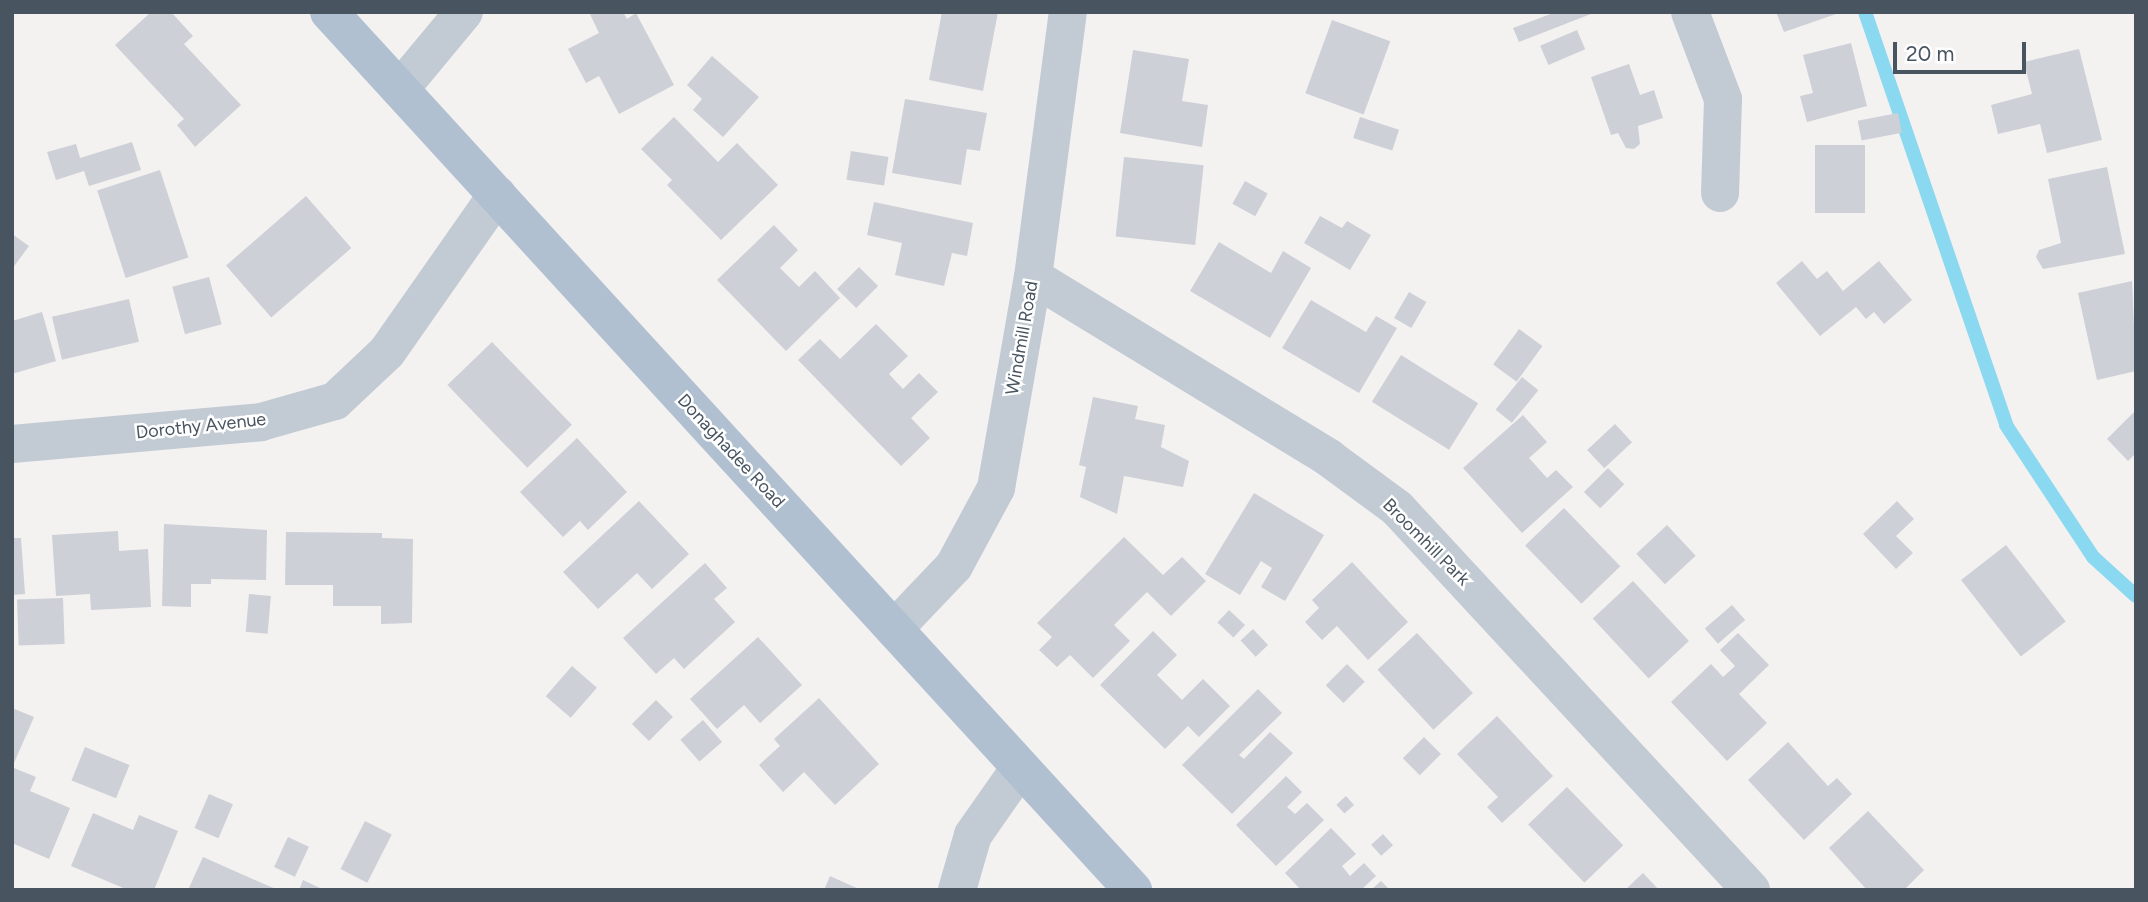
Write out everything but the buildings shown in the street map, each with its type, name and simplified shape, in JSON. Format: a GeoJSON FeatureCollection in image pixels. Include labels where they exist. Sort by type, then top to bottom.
{"type":"FeatureCollection","features":[{"type":"Feature","properties":{"kind":"main road","name":"Donaghadee Road"},"geometry":{"type":"LineString","coordinates":[[329,12],[1133,890]]}},
{"type":"Feature","properties":{"kind":"street"},"geometry":{"type":"LineString","coordinates":[[400,89],[464,12]]}},
{"type":"Feature","properties":{"kind":"street","name":"Windmill Road"},"geometry":{"type":"LineString","coordinates":[[894,629],[954,566],[996,488],[1033,277],[1068,12]]}},
{"type":"Feature","properties":{"kind":"street"},"geometry":{"type":"LineString","coordinates":[[1690,12],[1723,99],[1720,193]]}},
{"type":"Feature","properties":{"kind":"street","name":"Dorothy Avenue"},"geometry":{"type":"LineString","coordinates":[[12,444],[261,422],[335,401],[387,352],[496,195]]}},
{"type":"Feature","properties":{"kind":"street","name":"Broomhill Park"},"geometry":{"type":"LineString","coordinates":[[1033,277],[1329,458],[1397,508],[1751,890]]}},
{"type":"Feature","properties":{"kind":"street"},"geometry":{"type":"LineString","coordinates":[[957,890],[973,835],[1020,768]]}},
{"type":"Feature","properties":{"kind":"waterway"},"geometry":{"type":"LineString","coordinates":[[1865,12],[2006,425],[2093,557],[2136,596]]}}]}
